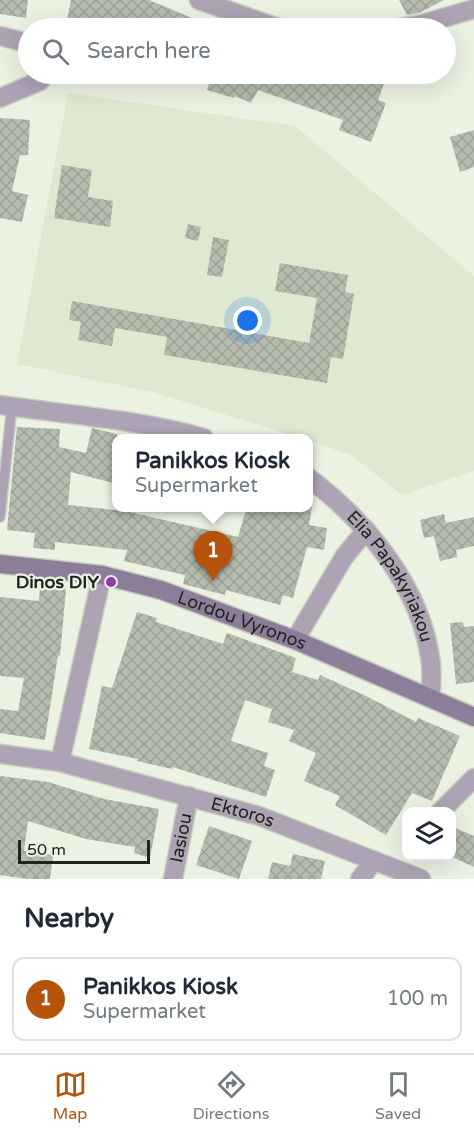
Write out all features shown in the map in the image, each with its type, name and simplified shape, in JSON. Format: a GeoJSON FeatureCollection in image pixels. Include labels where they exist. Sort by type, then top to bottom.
{"type":"FeatureCollection","features":[{"type":"Feature","properties":{"kind":"street"},"geometry":{"type":"LineString","coordinates":[[199,0],[250,18]]}},
{"type":"Feature","properties":{"kind":"street"},"geometry":{"type":"LineString","coordinates":[[443,18],[474,9]]}},
{"type":"Feature","properties":{"kind":"street"},"geometry":{"type":"LineString","coordinates":[[0,36],[18,40]]}},
{"type":"Feature","properties":{"kind":"street"},"geometry":{"type":"LineString","coordinates":[[0,98],[33,84]]}},
{"type":"Feature","properties":{"kind":"street"},"geometry":{"type":"LineString","coordinates":[[6,406],[89,415],[189,434]]}},
{"type":"Feature","properties":{"kind":"street","name":"Elia Papakyriakou"},"geometry":{"type":"LineString","coordinates":[[313,481],[333,497],[366,530],[398,573],[412,599],[421,625],[431,664],[431,697]]}},
{"type":"Feature","properties":{"kind":"street"},"geometry":{"type":"LineString","coordinates":[[295,640],[348,551],[366,530]]}},
{"type":"Feature","properties":{"kind":"street","name":"Lordou Vyronos"},"geometry":{"type":"LineString","coordinates":[[0,564],[102,575],[161,590],[295,640],[474,717]]}},
{"type":"Feature","properties":{"kind":"street"},"geometry":{"type":"LineString","coordinates":[[60,762],[102,575]]}},
{"type":"Feature","properties":{"kind":"street","name":"Ektoros"},"geometry":{"type":"LineString","coordinates":[[0,754],[60,762],[259,816],[421,879]]}},
{"type":"Feature","properties":{"kind":"street"},"geometry":{"type":"LineString","coordinates":[[445,807],[474,778]]}},
{"type":"Feature","properties":{"kind":"street","name":"Iasiou"},"geometry":{"type":"LineString","coordinates":[[173,879],[189,796]]}},
{"type":"Feature","properties":{"kind":"street"},"geometry":{"type":"LineString","coordinates":[[360,879],[374,861]]}},
{"type":"Feature","properties":{"kind":"lane"},"geometry":{"type":"LineString","coordinates":[[0,517],[6,406]]}},
{"type":"Feature","properties":{"kind":"shaded area"},"geometry":{"type":"Polygon","coordinates":[[[68,93],[295,126],[474,276],[474,471],[402,495],[351,455],[313,442],[313,434],[287,434],[153,392],[17,364],[68,93]]]}},
{"type":"Feature","properties":{"kind":"building"},"geometry":{"type":"Polygon","coordinates":[[[0,0],[28,0],[26,18],[0,14],[0,0]]]}},
{"type":"Feature","properties":{"kind":"building"},"geometry":{"type":"Polygon","coordinates":[[[71,0],[149,0],[192,18],[67,18],[71,0]]]}},
{"type":"Feature","properties":{"kind":"building"},"geometry":{"type":"Polygon","coordinates":[[[399,0],[444,0],[419,13],[407,15],[399,0]]]}},
{"type":"Feature","properties":{"kind":"building"},"geometry":{"type":"Polygon","coordinates":[[[209,84],[384,84],[378,100],[386,103],[371,142],[339,130],[343,120],[258,90],[251,103],[235,96],[234,98],[207,90],[209,84]]]}},
{"type":"Feature","properties":{"kind":"building"},"geometry":{"type":"Polygon","coordinates":[[[0,118],[30,120],[28,155],[20,155],[12,191],[28,195],[22,222],[0,218],[0,118]]]}},
{"type":"Feature","properties":{"kind":"building"},"geometry":{"type":"Polygon","coordinates":[[[474,130],[474,167],[460,172],[450,137],[474,130]]]}},
{"type":"Feature","properties":{"kind":"building"},"geometry":{"type":"Polygon","coordinates":[[[62,165],[92,170],[88,197],[113,201],[110,227],[54,218],[62,165]]]}},
{"type":"Feature","properties":{"kind":"building"},"geometry":{"type":"Polygon","coordinates":[[[188,224],[201,227],[198,241],[185,238],[188,224]]]}},
{"type":"Feature","properties":{"kind":"building"},"geometry":{"type":"Polygon","coordinates":[[[213,237],[229,240],[222,277],[207,275],[213,237]]]}},
{"type":"Feature","properties":{"kind":"building"},"geometry":{"type":"Polygon","coordinates":[[[280,263],[348,275],[345,292],[354,294],[343,359],[331,357],[327,383],[164,355],[167,337],[115,328],[112,346],[78,340],[81,322],[69,320],[72,301],[309,343],[317,298],[275,291],[280,263]]]}},
{"type":"Feature","properties":{"kind":"building"},"geometry":{"type":"Polygon","coordinates":[[[17,427],[60,429],[59,447],[86,453],[92,428],[117,434],[112,434],[112,483],[71,472],[68,505],[112,510],[112,512],[129,512],[238,537],[246,512],[311,512],[309,525],[327,528],[324,550],[307,547],[293,598],[283,595],[280,605],[226,590],[225,595],[183,584],[185,575],[124,561],[127,550],[55,542],[55,550],[33,548],[35,533],[7,530],[17,427]]]}},
{"type":"Feature","properties":{"kind":"building"},"geometry":{"type":"Polygon","coordinates":[[[444,514],[446,523],[474,517],[474,546],[456,550],[457,557],[440,561],[434,536],[424,538],[420,520],[444,514]]]}},
{"type":"Feature","properties":{"kind":"building"},"geometry":{"type":"Polygon","coordinates":[[[40,587],[66,589],[60,656],[58,655],[45,740],[0,733],[0,709],[18,711],[24,678],[0,676],[0,597],[39,601],[40,587]]]}},
{"type":"Feature","properties":{"kind":"building"},"geometry":{"type":"Polygon","coordinates":[[[137,612],[157,618],[156,622],[223,644],[227,633],[296,658],[292,672],[318,680],[320,675],[416,722],[418,718],[460,736],[432,801],[412,793],[386,835],[335,805],[340,796],[304,781],[316,753],[289,741],[294,730],[268,722],[272,709],[245,700],[231,741],[268,753],[264,766],[275,770],[266,797],[173,767],[172,769],[89,749],[102,686],[112,688],[137,612]]]}},
{"type":"Feature","properties":{"kind":"building"},"geometry":{"type":"Polygon","coordinates":[[[463,622],[464,627],[474,626],[474,682],[456,684],[450,623],[463,622]]]}},
{"type":"Feature","properties":{"kind":"building"},"geometry":{"type":"Polygon","coordinates":[[[0,776],[48,782],[104,799],[159,809],[150,858],[134,853],[135,847],[86,839],[28,821],[24,851],[53,855],[50,879],[0,875],[0,776]]]}},
{"type":"Feature","properties":{"kind":"building"},"geometry":{"type":"Polygon","coordinates":[[[209,826],[252,841],[239,879],[196,865],[209,826]]]}},
{"type":"Feature","properties":{"kind":"building"},"geometry":{"type":"Polygon","coordinates":[[[456,828],[474,836],[474,867],[456,859],[456,828]]]}},
{"type":"Feature","properties":{"kind":"building"},"geometry":{"type":"Polygon","coordinates":[[[293,854],[325,861],[321,879],[268,879],[272,862],[290,866],[293,854]]]}},
{"type":"Feature","properties":{"kind":"place","name":"Panikkos Kiosk"},"geometry":{"type":"Point","coordinates":[213,581]}},
{"type":"Feature","properties":{"kind":"place","name":"Dinos DIY"},"geometry":{"type":"Point","coordinates":[111,582]}}]}
